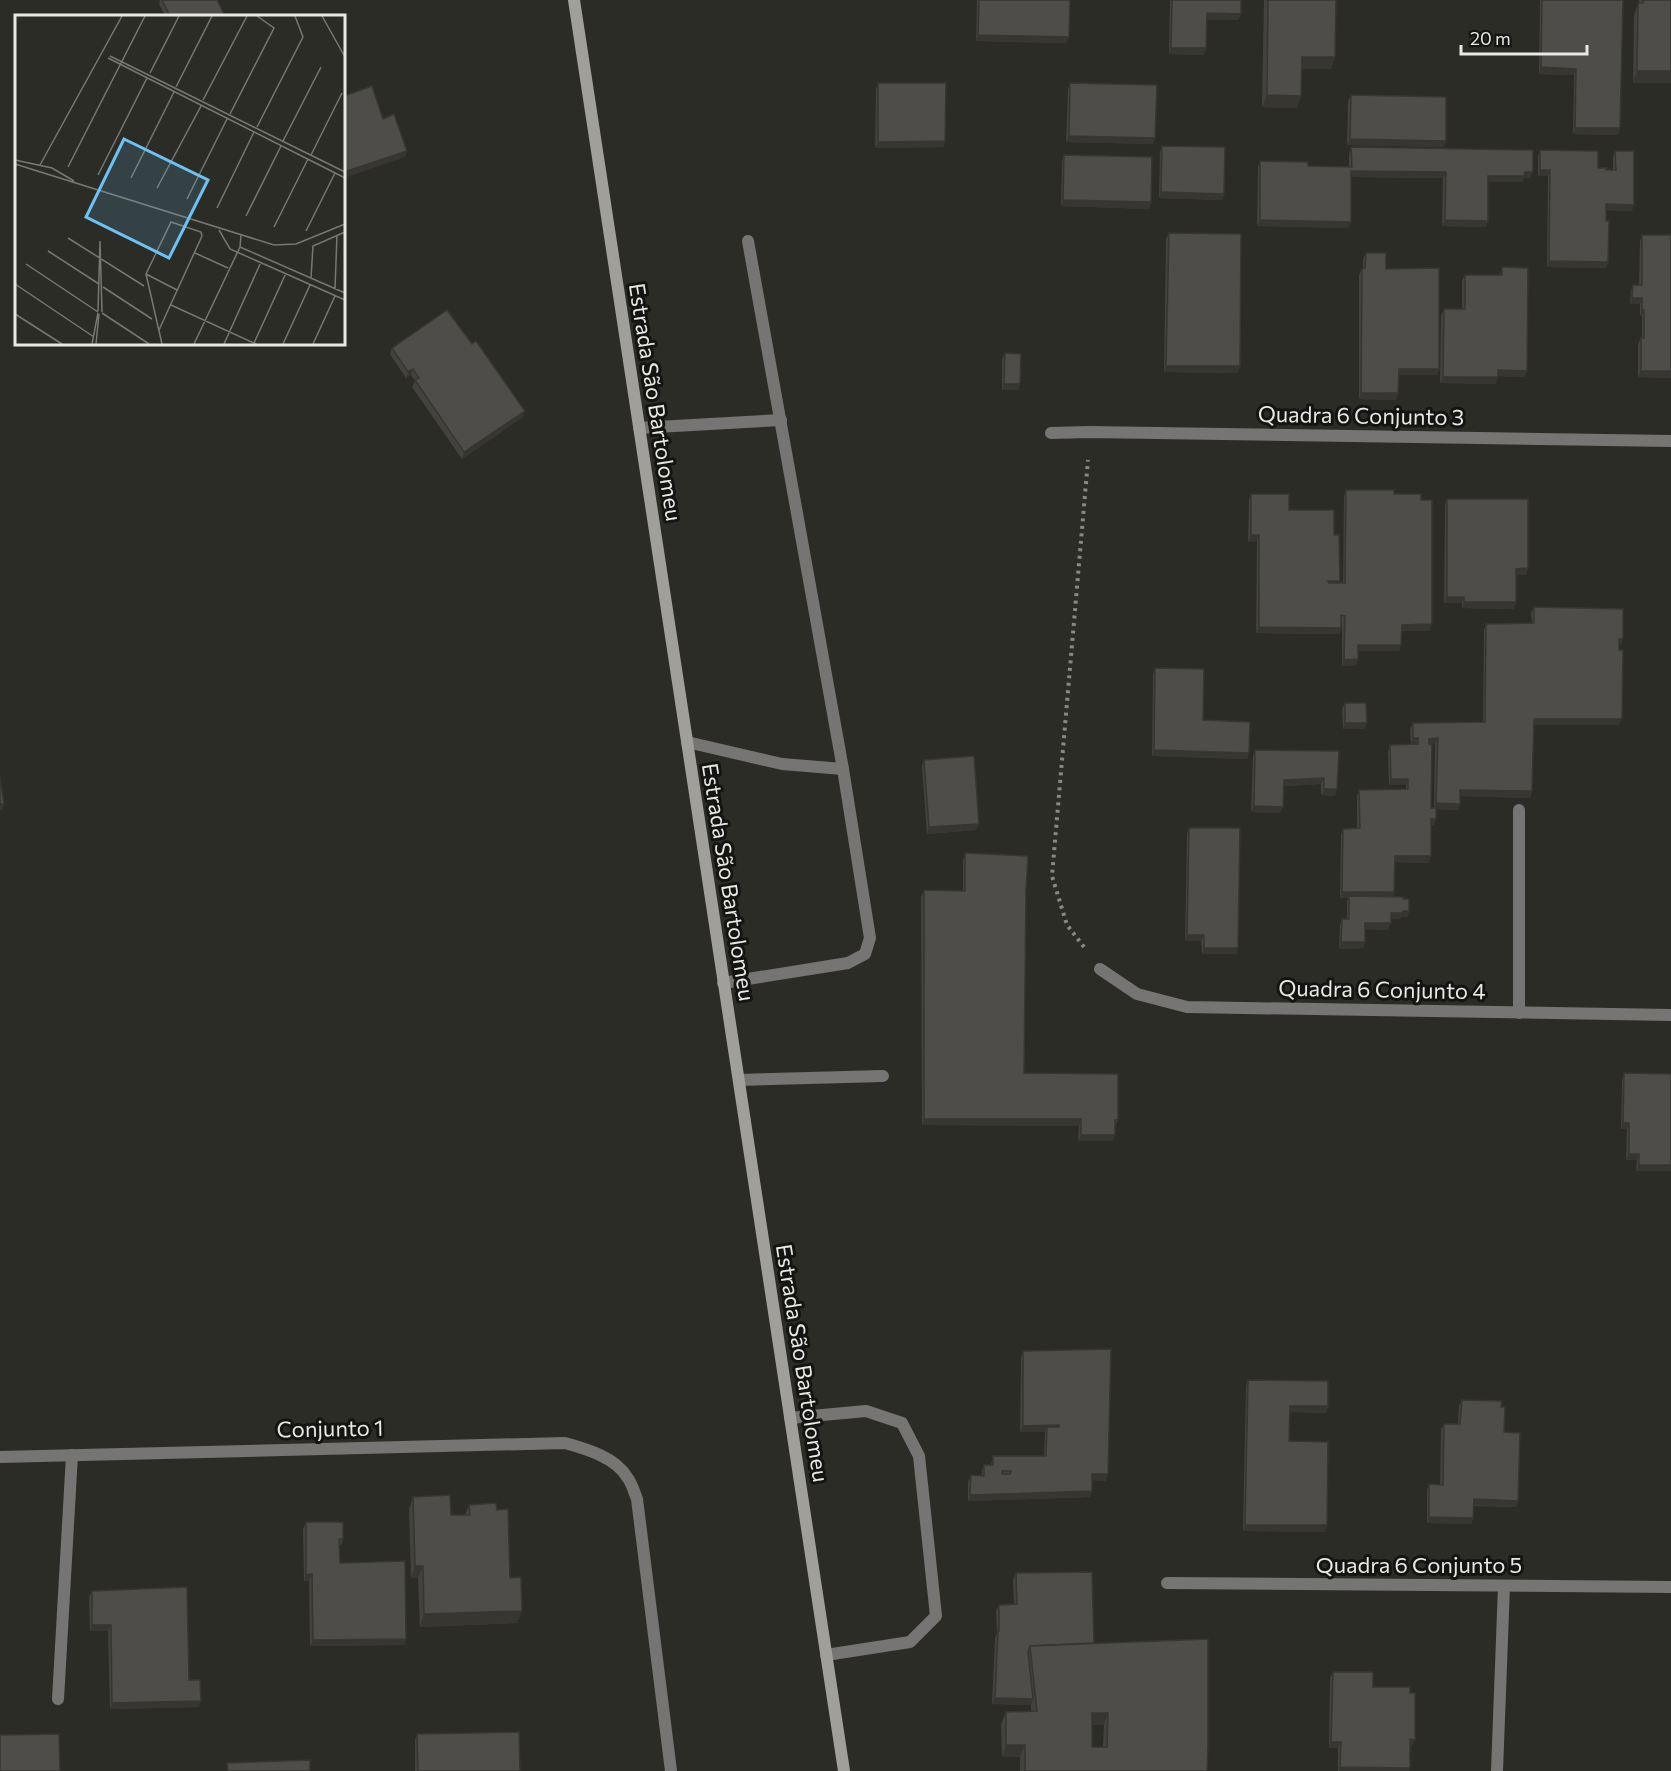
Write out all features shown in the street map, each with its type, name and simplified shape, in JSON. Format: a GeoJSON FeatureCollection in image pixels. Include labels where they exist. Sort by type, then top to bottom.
{"type":"FeatureCollection","features":[{"type":"Feature","properties":{"kind":"street","name":"Estrada São Bartolomeu"},"geometry":{"type":"LineString","coordinates":[[574,0],[844,1771]]}},
{"type":"Feature","properties":{"kind":"street"},"geometry":{"type":"LineString","coordinates":[[723,983],[848,963],[865,954],[870,938],[843,770],[748,241]]}},
{"type":"Feature","properties":{"kind":"street"},"geometry":{"type":"LineString","coordinates":[[639,428],[781,420]]}},
{"type":"Feature","properties":{"kind":"street","name":"Quadra 6 Conjunto 3"},"geometry":{"type":"LineString","coordinates":[[1051,433],[1671,441]]}},
{"type":"Feature","properties":{"kind":"street"},"geometry":{"type":"LineString","coordinates":[[687,742],[782,765],[843,770]]}},
{"type":"Feature","properties":{"kind":"street"},"geometry":{"type":"LineString","coordinates":[[1519,1012],[1520,810]]}},
{"type":"Feature","properties":{"kind":"street","name":"Quadra 6 Conjunto 4"},"geometry":{"type":"LineString","coordinates":[[1100,969],[1137,994],[1187,1007],[1671,1015]]}},
{"type":"Feature","properties":{"kind":"street"},"geometry":{"type":"LineString","coordinates":[[738,1080],[883,1076]]}},
{"type":"Feature","properties":{"kind":"street"},"geometry":{"type":"LineString","coordinates":[[790,1418],[866,1411],[902,1423],[919,1456],[936,1616],[910,1642],[826,1655]]}},
{"type":"Feature","properties":{"kind":"street","name":"Conjunto 1"},"geometry":{"type":"LineString","coordinates":[[0,1457],[565,1443],[613,1462],[627,1476],[637,1499],[671,1771]]}},
{"type":"Feature","properties":{"kind":"street"},"geometry":{"type":"LineString","coordinates":[[58,1699],[72,1455]]}},
{"type":"Feature","properties":{"kind":"street","name":"Quadra 6 Conjunto 5"},"geometry":{"type":"LineString","coordinates":[[1167,1583],[1671,1587]]}},
{"type":"Feature","properties":{"kind":"street"},"geometry":{"type":"LineString","coordinates":[[1497,1771],[1504,1586]]}},
{"type":"Feature","properties":{"kind":"path"},"geometry":{"type":"LineString","coordinates":[[1090,432],[1052,876],[1067,925],[1100,969]]}},
{"type":"Feature","properties":{"kind":"building"},"geometry":{"type":"Polygon","coordinates":[[[162,0],[217,0],[224,15],[170,15],[162,0]]]}},
{"type":"Feature","properties":{"kind":"building"},"geometry":{"type":"Polygon","coordinates":[[[979,0],[1070,0],[1069,37],[978,35],[979,0]]]}},
{"type":"Feature","properties":{"kind":"building"},"geometry":{"type":"Polygon","coordinates":[[[1172,0],[1241,0],[1241,14],[1207,13],[1206,48],[1171,48],[1172,0]]]}},
{"type":"Feature","properties":{"kind":"building"},"geometry":{"type":"Polygon","coordinates":[[[1268,0],[1336,0],[1335,57],[1302,57],[1301,96],[1267,95],[1268,0]]]}},
{"type":"Feature","properties":{"kind":"building"},"geometry":{"type":"Polygon","coordinates":[[[1542,0],[1623,0],[1620,128],[1575,128],[1576,69],[1541,67],[1542,0]]]}},
{"type":"Feature","properties":{"kind":"building"},"geometry":{"type":"Polygon","coordinates":[[[1643,0],[1671,0],[1671,71],[1637,71],[1638,3],[1643,3],[1643,0]]]}},
{"type":"Feature","properties":{"kind":"building"},"geometry":{"type":"Polygon","coordinates":[[[878,83],[946,83],[945,141],[878,142],[878,83]]]}},
{"type":"Feature","properties":{"kind":"building"},"geometry":{"type":"Polygon","coordinates":[[[1070,83],[1157,85],[1155,138],[1069,136],[1070,83]]]}},
{"type":"Feature","properties":{"kind":"building"},"geometry":{"type":"Polygon","coordinates":[[[372,86],[383,119],[394,114],[407,151],[345,172],[345,96],[372,86]]]}},
{"type":"Feature","properties":{"kind":"building"},"geometry":{"type":"Polygon","coordinates":[[[1351,95],[1446,97],[1446,141],[1350,139],[1351,95]]]}},
{"type":"Feature","properties":{"kind":"building"},"geometry":{"type":"Polygon","coordinates":[[[1162,146],[1225,147],[1224,194],[1161,192],[1162,146]]]}},
{"type":"Feature","properties":{"kind":"building"},"geometry":{"type":"Polygon","coordinates":[[[1351,147],[1533,150],[1533,172],[1525,172],[1524,176],[1488,176],[1488,221],[1445,220],[1446,172],[1351,171],[1351,222],[1260,220],[1260,161],[1308,162],[1308,166],[1352,167],[1351,147]]]}},
{"type":"Feature","properties":{"kind":"building"},"geometry":{"type":"Polygon","coordinates":[[[1540,150],[1598,151],[1598,168],[1607,168],[1606,170],[1616,170],[1615,151],[1634,151],[1634,205],[1606,204],[1606,221],[1609,221],[1608,262],[1549,261],[1550,170],[1540,170],[1540,150]]]}},
{"type":"Feature","properties":{"kind":"building"},"geometry":{"type":"Polygon","coordinates":[[[1064,155],[1152,157],[1151,202],[1063,200],[1064,155]]]}},
{"type":"Feature","properties":{"kind":"building"},"geometry":{"type":"Polygon","coordinates":[[[1169,233],[1241,234],[1240,366],[1166,366],[1169,233]]]}},
{"type":"Feature","properties":{"kind":"building"},"geometry":{"type":"Polygon","coordinates":[[[1642,235],[1671,235],[1671,371],[1641,371],[1644,310],[1642,310],[1642,298],[1632,298],[1633,285],[1642,285],[1642,235]]]}},
{"type":"Feature","properties":{"kind":"building"},"geometry":{"type":"Polygon","coordinates":[[[1366,253],[1386,253],[1386,269],[1439,268],[1439,369],[1399,369],[1398,393],[1361,393],[1362,269],[1365,268],[1366,253]]]}},
{"type":"Feature","properties":{"kind":"building"},"geometry":{"type":"Polygon","coordinates":[[[1502,267],[1528,268],[1527,371],[1498,370],[1498,377],[1443,377],[1444,309],[1465,309],[1465,275],[1502,275],[1502,267]]]}},
{"type":"Feature","properties":{"kind":"building"},"geometry":{"type":"Polygon","coordinates":[[[447,310],[472,344],[476,341],[525,411],[464,452],[415,380],[419,378],[413,369],[408,372],[392,348],[447,310]]]}},
{"type":"Feature","properties":{"kind":"building"},"geometry":{"type":"Polygon","coordinates":[[[1005,353],[1021,354],[1020,384],[1004,384],[1005,353]]]}},
{"type":"Feature","properties":{"kind":"building"},"geometry":{"type":"Polygon","coordinates":[[[1346,490],[1394,490],[1394,494],[1421,494],[1421,500],[1432,500],[1432,624],[1402,625],[1401,645],[1358,645],[1358,659],[1344,660],[1345,616],[1341,615],[1341,628],[1259,627],[1259,535],[1251,535],[1251,494],[1289,494],[1289,510],[1334,510],[1334,535],[1339,535],[1340,581],[1328,581],[1329,583],[1345,583],[1346,490]]]}},
{"type":"Feature","properties":{"kind":"building"},"geometry":{"type":"Polygon","coordinates":[[[1447,499],[1528,499],[1528,568],[1516,569],[1516,602],[1464,602],[1464,597],[1447,597],[1447,499]]]}},
{"type":"Feature","properties":{"kind":"building"},"geometry":{"type":"Polygon","coordinates":[[[1534,607],[1623,609],[1623,639],[1619,639],[1619,650],[1623,650],[1622,719],[1534,719],[1532,791],[1460,790],[1460,804],[1436,803],[1438,738],[1429,739],[1429,744],[1432,745],[1431,808],[1436,808],[1436,819],[1431,819],[1431,856],[1395,856],[1394,892],[1342,892],[1343,829],[1360,828],[1359,790],[1408,789],[1408,779],[1391,779],[1390,745],[1418,744],[1418,738],[1413,738],[1413,723],[1485,722],[1486,624],[1534,623],[1534,607]]]}},
{"type":"Feature","properties":{"kind":"building"},"geometry":{"type":"Polygon","coordinates":[[[1155,668],[1204,669],[1203,720],[1250,722],[1249,753],[1154,750],[1155,668]]]}},
{"type":"Feature","properties":{"kind":"building"},"geometry":{"type":"Polygon","coordinates":[[[1345,703],[1366,703],[1367,723],[1345,723],[1345,703]]]}},
{"type":"Feature","properties":{"kind":"building"},"geometry":{"type":"Polygon","coordinates":[[[1255,750],[1339,751],[1337,789],[1324,789],[1324,778],[1284,780],[1283,807],[1254,806],[1255,750]]]}},
{"type":"Feature","properties":{"kind":"building"},"geometry":{"type":"Polygon","coordinates":[[[974,756],[979,824],[929,827],[924,760],[974,756]]]}},
{"type":"Feature","properties":{"kind":"building"},"geometry":{"type":"Polygon","coordinates":[[[0,777],[4,804],[0,804],[0,777]]]}},
{"type":"Feature","properties":{"kind":"building"},"geometry":{"type":"Polygon","coordinates":[[[1189,828],[1240,828],[1238,948],[1204,948],[1204,935],[1187,935],[1189,828]]]}},
{"type":"Feature","properties":{"kind":"building"},"geometry":{"type":"Polygon","coordinates":[[[965,853],[1028,856],[1024,1073],[1118,1074],[1118,1120],[1115,1120],[1115,1135],[1081,1135],[1081,1119],[924,1119],[924,890],[965,891],[965,853]]]}},
{"type":"Feature","properties":{"kind":"building"},"geometry":{"type":"Polygon","coordinates":[[[1349,896],[1403,897],[1403,899],[1409,899],[1409,911],[1391,913],[1391,923],[1365,923],[1365,942],[1341,942],[1342,919],[1349,919],[1349,896]]]}},
{"type":"Feature","properties":{"kind":"building"},"geometry":{"type":"Polygon","coordinates":[[[1624,1073],[1671,1074],[1671,1165],[1639,1165],[1639,1154],[1629,1154],[1629,1123],[1623,1123],[1624,1073]]]}},
{"type":"Feature","properties":{"kind":"building"},"geometry":{"type":"Polygon","coordinates":[[[1111,1349],[1108,1474],[1092,1474],[1092,1491],[970,1495],[971,1475],[984,1476],[984,1465],[993,1465],[993,1456],[1046,1456],[1047,1427],[1059,1427],[1059,1425],[1023,1426],[1023,1351],[1111,1349]],[[1002,1471],[1002,1474],[1010,1474],[1011,1471],[1002,1471]]]}},
{"type":"Feature","properties":{"kind":"building"},"geometry":{"type":"Polygon","coordinates":[[[1248,1380],[1328,1381],[1328,1406],[1290,1406],[1289,1441],[1328,1442],[1327,1525],[1245,1525],[1248,1380]]]}},
{"type":"Feature","properties":{"kind":"building"},"geometry":{"type":"Polygon","coordinates":[[[1462,1400],[1502,1401],[1501,1407],[1505,1407],[1504,1432],[1520,1433],[1518,1501],[1474,1499],[1473,1518],[1429,1517],[1429,1484],[1443,1485],[1444,1424],[1460,1424],[1462,1400]]]}},
{"type":"Feature","properties":{"kind":"building"},"geometry":{"type":"Polygon","coordinates":[[[450,1495],[451,1515],[470,1515],[469,1505],[496,1503],[497,1510],[508,1509],[510,1578],[521,1577],[522,1611],[424,1614],[423,1566],[415,1566],[413,1497],[450,1495]]]}},
{"type":"Feature","properties":{"kind":"building"},"geometry":{"type":"Polygon","coordinates":[[[306,1522],[343,1522],[343,1539],[339,1539],[340,1563],[405,1561],[406,1639],[313,1640],[312,1574],[306,1575],[306,1522]]]}},
{"type":"Feature","properties":{"kind":"building"},"geometry":{"type":"Polygon","coordinates":[[[1092,1572],[1094,1643],[1030,1646],[1028,1652],[1033,1699],[995,1698],[999,1605],[1017,1604],[1016,1573],[1092,1572]]]}},
{"type":"Feature","properties":{"kind":"building"},"geometry":{"type":"Polygon","coordinates":[[[187,1587],[189,1680],[200,1680],[201,1701],[112,1703],[111,1625],[92,1625],[92,1591],[187,1587]]]}},
{"type":"Feature","properties":{"kind":"building"},"geometry":{"type":"Polygon","coordinates":[[[1208,1639],[1207,1771],[1025,1771],[1025,1745],[1006,1745],[1006,1712],[1037,1711],[1030,1646],[1208,1639]],[[1092,1713],[1092,1747],[1107,1747],[1108,1713],[1092,1713]]]}},
{"type":"Feature","properties":{"kind":"building"},"geometry":{"type":"Polygon","coordinates":[[[1333,1672],[1373,1672],[1373,1687],[1410,1687],[1410,1693],[1415,1693],[1415,1740],[1410,1739],[1410,1768],[1340,1767],[1341,1742],[1331,1742],[1333,1672]]]}},
{"type":"Feature","properties":{"kind":"building"},"geometry":{"type":"Polygon","coordinates":[[[519,1732],[520,1771],[418,1771],[417,1734],[519,1732]]]}},
{"type":"Feature","properties":{"kind":"building"},"geometry":{"type":"Polygon","coordinates":[[[59,1734],[60,1771],[0,1771],[0,1735],[59,1734]]]}},
{"type":"Feature","properties":{"kind":"building"},"geometry":{"type":"Polygon","coordinates":[[[310,1760],[310,1771],[228,1771],[227,1763],[310,1760]]]}}]}
